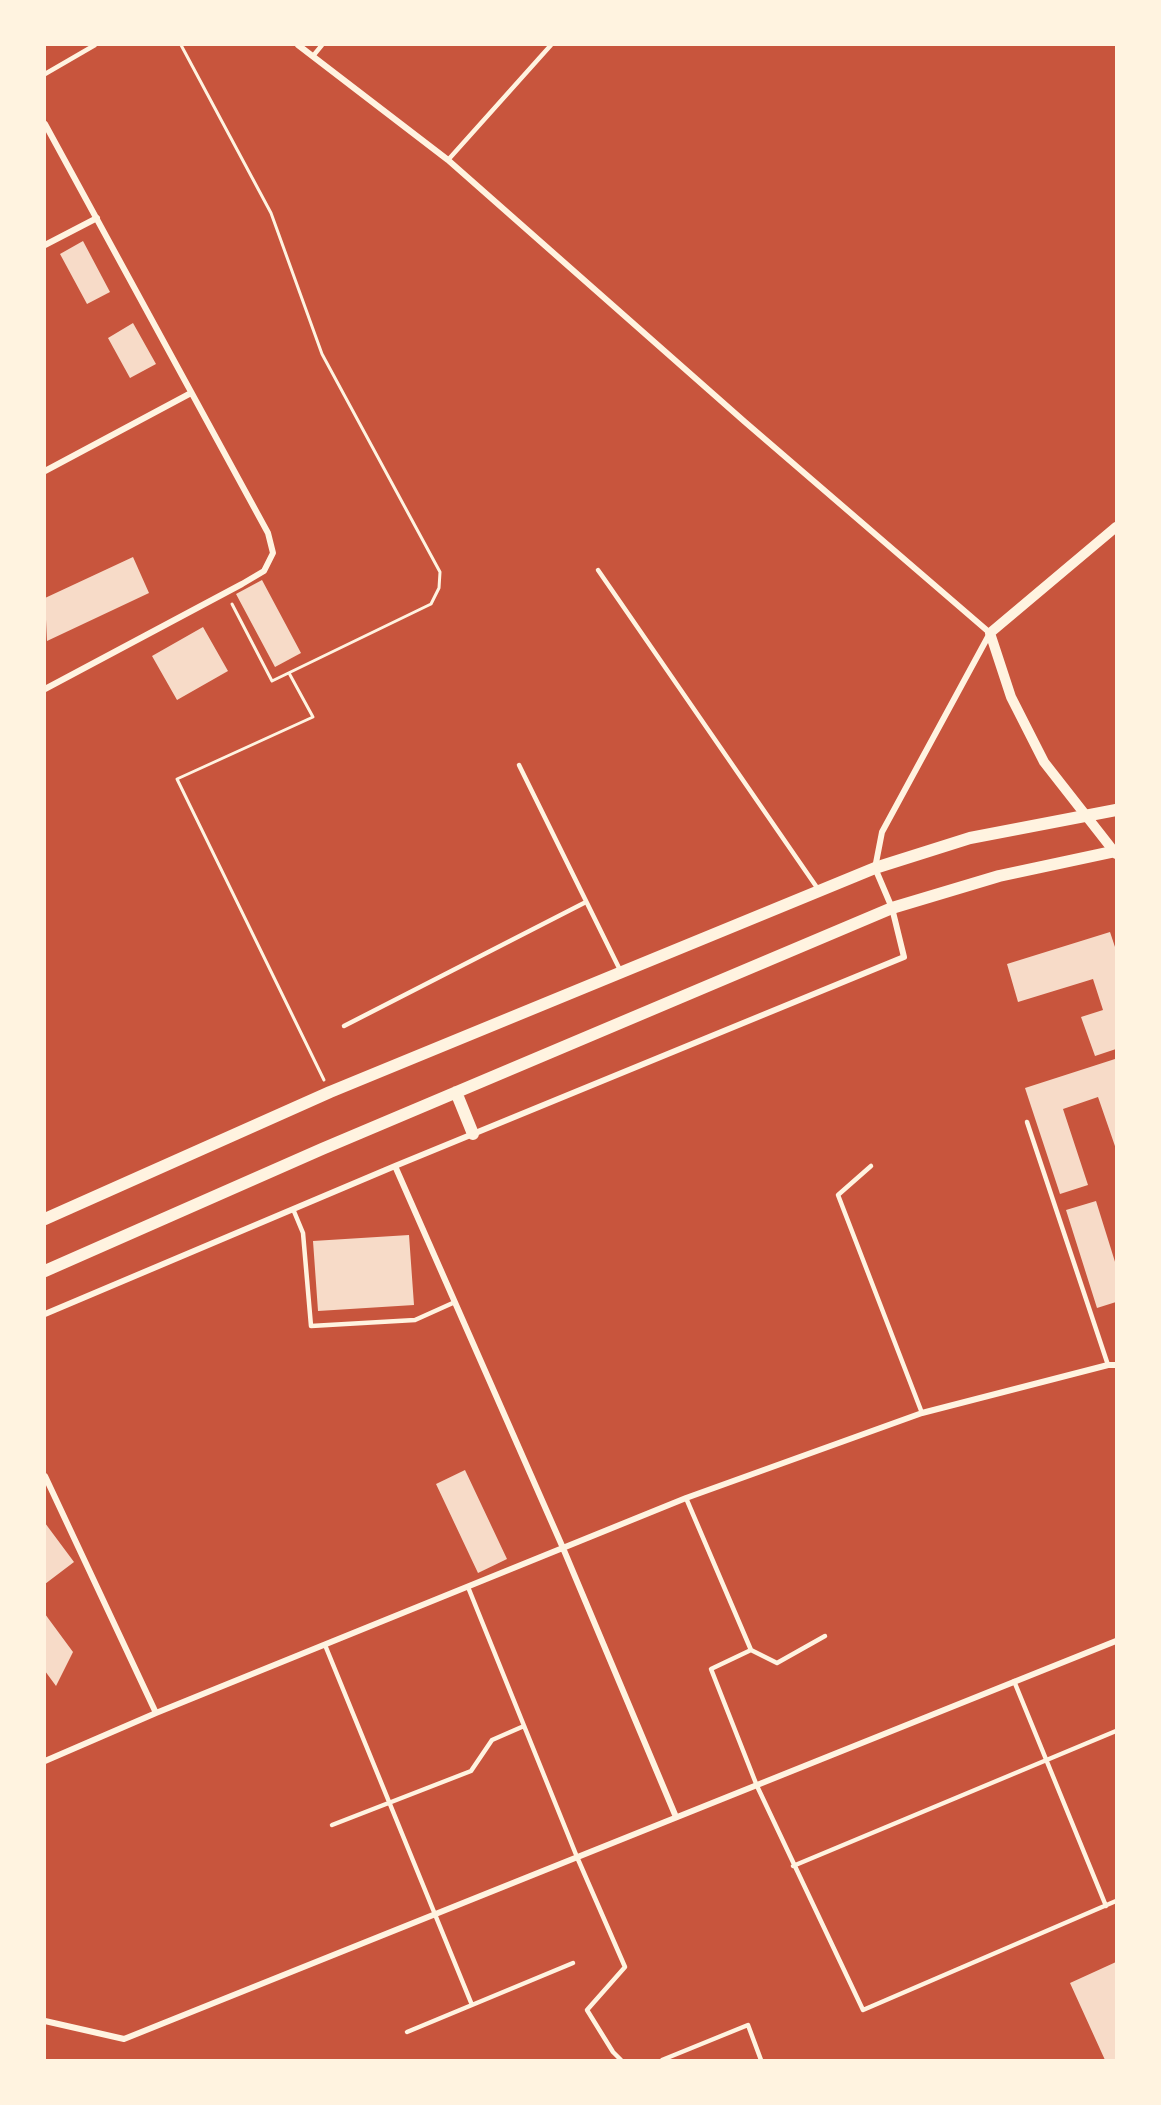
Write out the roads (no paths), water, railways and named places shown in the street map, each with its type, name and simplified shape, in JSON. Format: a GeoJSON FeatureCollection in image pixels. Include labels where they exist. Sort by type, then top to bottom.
{"type":"FeatureCollection","features":[{"type":"Feature","properties":{"kind":"main road"},"geometry":{"type":"LineString","coordinates":[[45,1219],[330,1092],[875,868],[970,838],[1085,813],[1116,810]]}},
{"type":"Feature","properties":{"kind":"main road"},"geometry":{"type":"LineString","coordinates":[[45,1271],[456,1092],[892,908],[999,876],[1115,852]]}},
{"type":"Feature","properties":{"kind":"main road"},"geometry":{"type":"LineString","coordinates":[[456,1092],[473,1134]]}},
{"type":"Feature","properties":{"kind":"street"},"geometry":{"type":"LineString","coordinates":[[298,45],[448,160],[754,430],[990,633],[1011,698],[1040,753],[1115,852]]}},
{"type":"Feature","properties":{"kind":"street"},"geometry":{"type":"LineString","coordinates":[[45,124],[268,533],[273,553],[264,571],[45,688]]}},
{"type":"Feature","properties":{"kind":"street"},"geometry":{"type":"LineString","coordinates":[[45,245],[97,218]]}},
{"type":"Feature","properties":{"kind":"street"},"geometry":{"type":"LineString","coordinates":[[45,471],[191,393]]}},
{"type":"Feature","properties":{"kind":"street"},"geometry":{"type":"LineString","coordinates":[[45,1314],[395,1166],[904,957],[892,908],[875,868],[882,832],[990,633],[1116,527]]}},
{"type":"Feature","properties":{"kind":"street"},"geometry":{"type":"LineString","coordinates":[[395,1166],[563,1548],[676,1818]]}},
{"type":"Feature","properties":{"kind":"street"},"geometry":{"type":"LineString","coordinates":[[45,1761],[156,1713],[686,1498],[922,1413],[1108,1365],[1116,1365]]}},
{"type":"Feature","properties":{"kind":"street"},"geometry":{"type":"LineString","coordinates":[[45,1476],[156,1713]]}},
{"type":"Feature","properties":{"kind":"street"},"geometry":{"type":"LineString","coordinates":[[45,2021],[124,2039],[1116,1641]]}},
{"type":"Feature","properties":{"kind":"lane"},"geometry":{"type":"LineString","coordinates":[[45,74],[95,45]]}},
{"type":"Feature","properties":{"kind":"lane"},"geometry":{"type":"LineString","coordinates":[[313,56],[322,45]]}},
{"type":"Feature","properties":{"kind":"lane"},"geometry":{"type":"LineString","coordinates":[[448,160],[551,45]]}},
{"type":"Feature","properties":{"kind":"lane"},"geometry":{"type":"LineString","coordinates":[[598,570],[819,891]]}},
{"type":"Feature","properties":{"kind":"lane"},"geometry":{"type":"LineString","coordinates":[[519,765],[584,903],[621,972]]}},
{"type":"Feature","properties":{"kind":"lane"},"geometry":{"type":"LineString","coordinates":[[344,1026],[584,903]]}},
{"type":"Feature","properties":{"kind":"lane"},"geometry":{"type":"LineString","coordinates":[[1027,1122],[1108,1365]]}},
{"type":"Feature","properties":{"kind":"lane"},"geometry":{"type":"LineString","coordinates":[[872,1166],[838,1195],[922,1413]]}},
{"type":"Feature","properties":{"kind":"lane"},"geometry":{"type":"LineString","coordinates":[[293,1209],[303,1233],[311,1326],[415,1320],[455,1302]]}},
{"type":"Feature","properties":{"kind":"lane"},"geometry":{"type":"LineString","coordinates":[[686,1498],[751,1650],[777,1663],[825,1636]]}},
{"type":"Feature","properties":{"kind":"lane"},"geometry":{"type":"LineString","coordinates":[[468,1587],[577,1857],[625,1967],[587,2010],[613,2052],[621,2060]]}},
{"type":"Feature","properties":{"kind":"lane"},"geometry":{"type":"LineString","coordinates":[[324,1645],[472,2005]]}},
{"type":"Feature","properties":{"kind":"lane"},"geometry":{"type":"LineString","coordinates":[[751,1650],[711,1669],[757,1786],[863,2010],[1116,1901]]}},
{"type":"Feature","properties":{"kind":"lane"},"geometry":{"type":"LineString","coordinates":[[1014,1681],[1106,1906]]}},
{"type":"Feature","properties":{"kind":"lane"},"geometry":{"type":"LineString","coordinates":[[332,1825],[471,1771],[492,1740],[524,1726]]}},
{"type":"Feature","properties":{"kind":"lane"},"geometry":{"type":"LineString","coordinates":[[793,1866],[1116,1731]]}},
{"type":"Feature","properties":{"kind":"lane"},"geometry":{"type":"LineString","coordinates":[[407,2032],[573,1963]]}},
{"type":"Feature","properties":{"kind":"lane"},"geometry":{"type":"LineString","coordinates":[[663,2060],[748,2025],[761,2060]]}}]}
